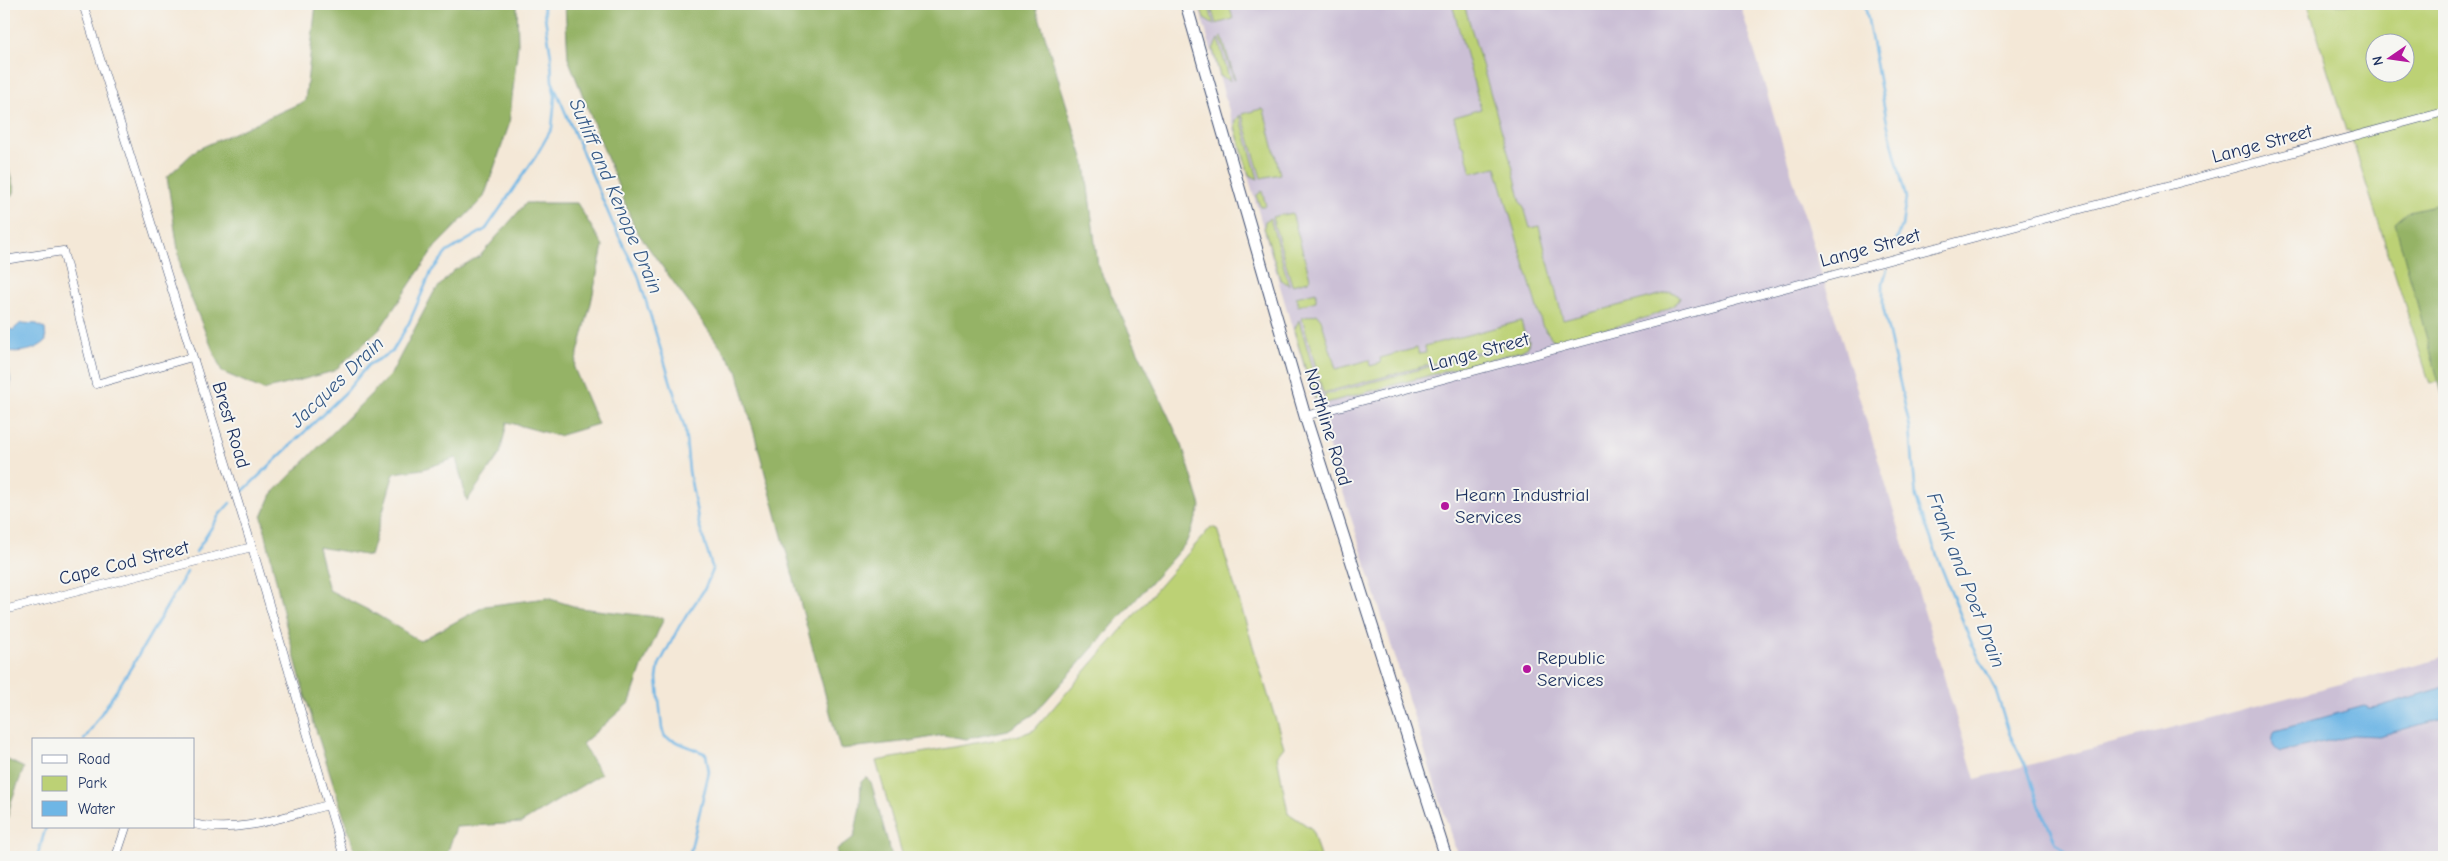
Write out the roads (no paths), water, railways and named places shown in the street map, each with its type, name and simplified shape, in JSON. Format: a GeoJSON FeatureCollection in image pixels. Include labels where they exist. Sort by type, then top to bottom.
{"type":"FeatureCollection","features":[{"type":"Feature","properties":{"kind":"main road","name":"Northline Road"},"geometry":{"type":"LineString","coordinates":[[1186,4],[1305,416],[1446,857]]}},
{"type":"Feature","properties":{"kind":"street","name":"Brest Road"},"geometry":{"type":"LineString","coordinates":[[83,4],[252,547],[344,857]]}},
{"type":"Feature","properties":{"kind":"street","name":"Lange Street"},"geometry":{"type":"LineString","coordinates":[[1305,416],[2444,112]]}},
{"type":"Feature","properties":{"kind":"street"},"geometry":{"type":"LineString","coordinates":[[4,260],[63,251],[96,384],[192,357]]}},
{"type":"Feature","properties":{"kind":"street","name":"Cape Cod Street"},"geometry":{"type":"LineString","coordinates":[[4,610],[252,547]]}},
{"type":"Feature","properties":{"kind":"street"},"geometry":{"type":"LineString","coordinates":[[195,824],[226,828],[244,826],[328,805]]}},
{"type":"Feature","properties":{"kind":"street"},"geometry":{"type":"LineString","coordinates":[[116,857],[126,828]]}},
{"type":"Feature","properties":{"kind":"water"},"geometry":{"type":"Polygon","coordinates":[[[21,323],[37,324],[45,329],[46,341],[28,351],[6,351],[4,336],[9,329],[13,330],[21,323]]]}},
{"type":"Feature","properties":{"kind":"water"},"geometry":{"type":"Polygon","coordinates":[[[4,362],[9,372],[10,386],[4,400],[4,362]]]}},
{"type":"Feature","properties":{"kind":"water"},"geometry":{"type":"Polygon","coordinates":[[[2444,687],[2444,718],[2379,736],[2352,735],[2281,752],[2275,749],[2273,737],[2275,731],[2364,706],[2370,708],[2378,707],[2444,687]]]}},
{"type":"Feature","properties":{"kind":"waterway","name":"Sutliff and Kenope Drain"},"geometry":{"type":"LineString","coordinates":[[543,4],[551,56],[552,81],[613,224],[638,275],[685,429],[689,471],[699,524],[713,570],[704,590],[680,625],[659,665],[657,678],[662,729],[665,737],[706,754],[709,772],[689,857]]}},
{"type":"Feature","properties":{"kind":"waterway","name":"Frank and Poet Drain"},"geometry":{"type":"LineString","coordinates":[[1865,4],[1887,122],[1906,198],[1902,226],[1895,245]]}},
{"type":"Feature","properties":{"kind":"waterway","name":"Jacques Drain"},"geometry":{"type":"LineString","coordinates":[[240,494],[346,392],[368,365],[392,352],[409,323],[431,272],[447,252],[486,229],[536,156],[552,128],[555,96],[553,87]]}},
{"type":"Feature","properties":{"kind":"waterway","name":"Frank and Poet Drain"},"geometry":{"type":"LineString","coordinates":[[1887,269],[1883,283],[1883,307],[1910,428],[1916,498],[1972,644],[1996,691],[2009,733],[2028,771],[2040,807],[2056,843],[2065,851],[2065,857]]}},
{"type":"Feature","properties":{"kind":"waterway","name":"Jacques Drain"},"geometry":{"type":"LineString","coordinates":[[196,552],[220,514],[230,503]]}},
{"type":"Feature","properties":{"kind":"waterway","name":"Jacques Drain"},"geometry":{"type":"LineString","coordinates":[[85,738],[132,666],[187,572]]}},
{"type":"Feature","properties":{"kind":"waterway","name":"Jacques Drain"},"geometry":{"type":"LineString","coordinates":[[37,857],[46,828]]}},
{"type":"Feature","properties":{"kind":"place","name":"Hearn Industrial Services"},"geometry":{"type":"Point","coordinates":[1445,506]}},
{"type":"Feature","properties":{"kind":"place","name":"Republic Services"},"geometry":{"type":"Point","coordinates":[1527,669]}}]}
